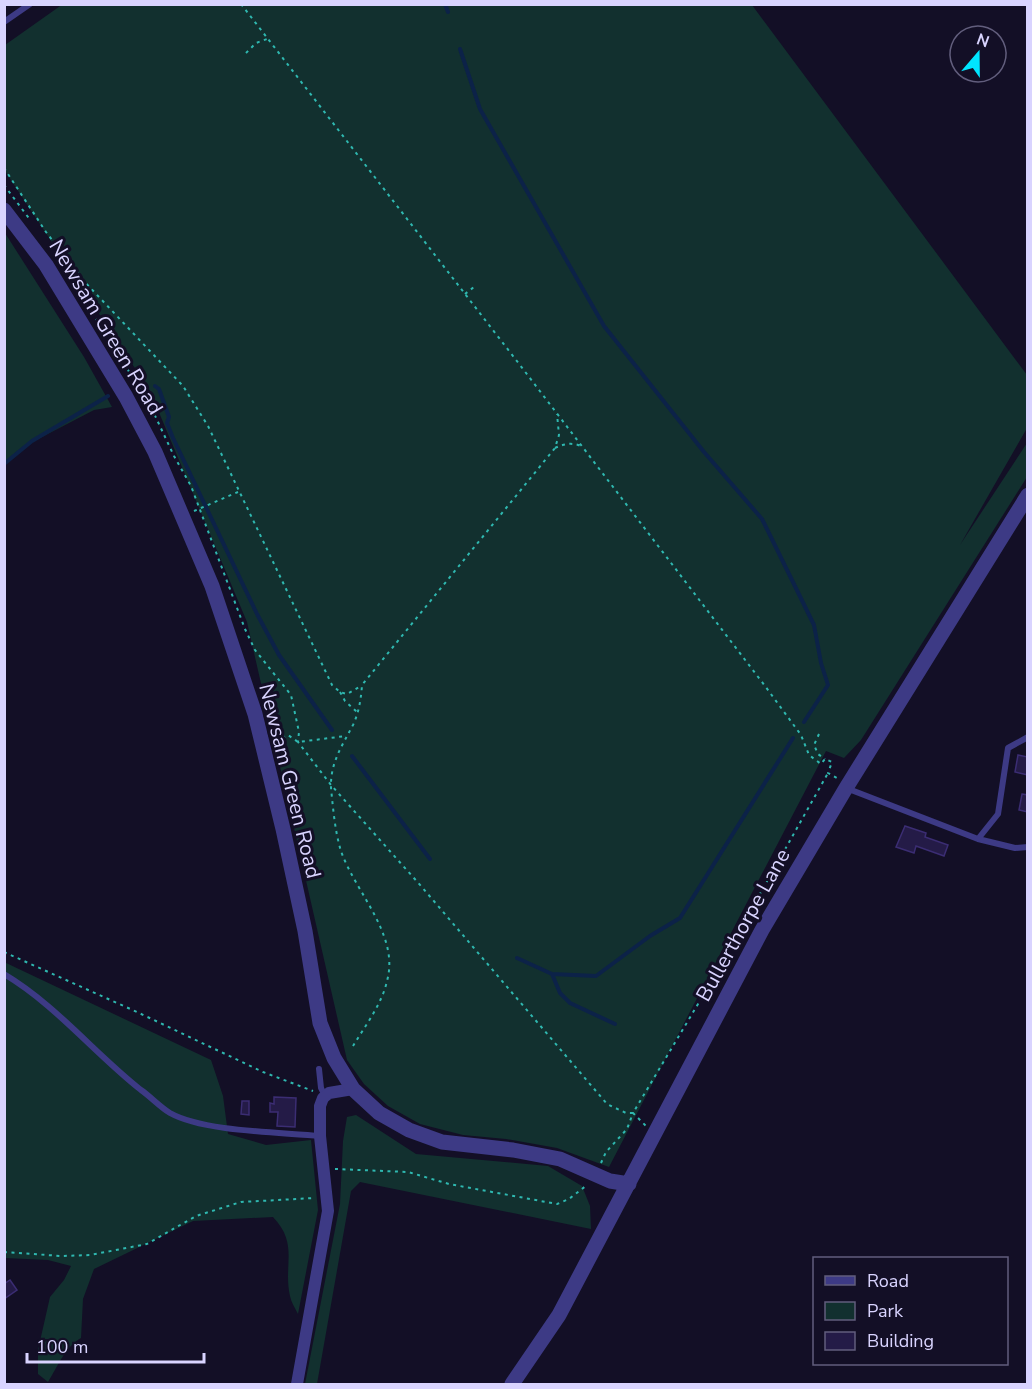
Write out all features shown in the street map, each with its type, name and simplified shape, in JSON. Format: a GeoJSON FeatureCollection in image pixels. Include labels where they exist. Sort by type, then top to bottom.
{"type":"FeatureCollection","features":[{"type":"Feature","properties":{"kind":"street","name":"Newsam Green Road"},"geometry":{"type":"LineString","coordinates":[[4,210],[46,265],[126,397],[155,452],[212,586],[255,714],[284,828],[305,931],[320,1023],[334,1058],[353,1089],[380,1113],[409,1130],[442,1142],[513,1150],[560,1159],[596,1176],[630,1184]]}},
{"type":"Feature","properties":{"kind":"street","name":"Bullerthorpe Lane"},"geometry":{"type":"LineString","coordinates":[[512,1384],[559,1315],[762,930],[847,786],[1028,495]]}},
{"type":"Feature","properties":{"kind":"street"},"geometry":{"type":"LineString","coordinates":[[297,1384],[328,1211],[320,1136],[320,1106],[329,1093],[353,1089]]}},
{"type":"Feature","properties":{"kind":"lane"},"geometry":{"type":"LineString","coordinates":[[4,22],[30,4]]}},
{"type":"Feature","properties":{"kind":"lane"},"geometry":{"type":"LineString","coordinates":[[978,839],[998,814],[1008,748],[1028,737]]}},
{"type":"Feature","properties":{"kind":"lane"},"geometry":{"type":"LineString","coordinates":[[847,786],[978,839],[1015,848],[1028,847]]}},
{"type":"Feature","properties":{"kind":"lane"},"geometry":{"type":"LineString","coordinates":[[4,974],[47,1004],[127,1078],[171,1113],[194,1122],[218,1127],[320,1136]]}},
{"type":"Feature","properties":{"kind":"lane"},"geometry":{"type":"LineString","coordinates":[[319,1069],[321,1088],[325,1096]]}},
{"type":"Feature","properties":{"kind":"path"},"geometry":{"type":"LineString","coordinates":[[241,4],[765,686],[801,735],[809,755],[822,764],[825,759]]}},
{"type":"Feature","properties":{"kind":"path"},"geometry":{"type":"LineString","coordinates":[[246,53],[256,43],[267,39]]}},
{"type":"Feature","properties":{"kind":"path"},"geometry":{"type":"LineString","coordinates":[[4,168],[46,232],[82,279],[183,386],[208,426],[332,685],[358,712]]}},
{"type":"Feature","properties":{"kind":"path"},"geometry":{"type":"LineString","coordinates":[[4,185],[32,223]]}},
{"type":"Feature","properties":{"kind":"path"},"geometry":{"type":"LineString","coordinates":[[465,294],[474,287]]}},
{"type":"Feature","properties":{"kind":"path"},"geometry":{"type":"LineString","coordinates":[[84,300],[150,405],[191,486],[255,650],[291,695],[299,732],[298,742]]}},
{"type":"Feature","properties":{"kind":"path"},"geometry":{"type":"LineString","coordinates":[[340,692],[347,694],[358,690],[555,448],[559,435],[557,414]]}},
{"type":"Feature","properties":{"kind":"path"},"geometry":{"type":"LineString","coordinates":[[555,448],[565,443],[575,443],[583,447]]}},
{"type":"Feature","properties":{"kind":"path"},"geometry":{"type":"LineString","coordinates":[[200,509],[239,491]]}},
{"type":"Feature","properties":{"kind":"path"},"geometry":{"type":"LineString","coordinates":[[353,1046],[375,1008],[387,981],[389,954],[377,919],[341,851],[331,785],[333,764],[358,712],[362,685]]}},
{"type":"Feature","properties":{"kind":"path"},"geometry":{"type":"LineString","coordinates":[[323,1168],[408,1172],[449,1184],[557,1204],[579,1193],[596,1176],[606,1152],[627,1128],[633,1113],[698,1004],[828,773],[832,762],[818,754],[814,745],[819,734]]}},
{"type":"Feature","properties":{"kind":"path"},"geometry":{"type":"LineString","coordinates":[[264,749],[288,735],[298,742],[331,785],[421,886],[607,1104],[626,1113],[633,1113]]}},
{"type":"Feature","properties":{"kind":"path"},"geometry":{"type":"LineString","coordinates":[[298,742],[346,736]]}},
{"type":"Feature","properties":{"kind":"path"},"geometry":{"type":"LineString","coordinates":[[828,773],[847,786]]}},
{"type":"Feature","properties":{"kind":"path"},"geometry":{"type":"LineString","coordinates":[[4,952],[263,1072],[325,1096]]}},
{"type":"Feature","properties":{"kind":"path"},"geometry":{"type":"LineString","coordinates":[[4,1252],[61,1256],[90,1255],[147,1244],[196,1216],[241,1202],[326,1197]]}},
{"type":"Feature","properties":{"kind":"green space"},"geometry":{"type":"Polygon","coordinates":[[[63,4],[752,5],[1027,375],[1027,428],[960,545],[1027,443],[1027,477],[861,740],[844,758],[826,751],[609,1167],[557,1148],[506,1139],[463,1135],[420,1124],[388,1106],[364,1084],[347,1060],[247,622],[150,391],[5,171],[5,45],[63,4]]]}},
{"type":"Feature","properties":{"kind":"green space"},"geometry":{"type":"Polygon","coordinates":[[[5,233],[84,357],[112,407],[94,410],[21,448],[5,462],[5,233]]]}},
{"type":"Feature","properties":{"kind":"green space"},"geometry":{"type":"Polygon","coordinates":[[[4,962],[211,1060],[223,1096],[228,1134],[266,1145],[311,1140],[318,1210],[298,1314],[292,1303],[288,1285],[289,1255],[286,1236],[273,1217],[193,1221],[94,1269],[83,1299],[81,1338],[66,1352],[48,1382],[38,1374],[38,1350],[50,1297],[64,1280],[71,1266],[48,1260],[5,1258],[4,962]]]}},
{"type":"Feature","properties":{"kind":"green space"},"geometry":{"type":"Polygon","coordinates":[[[356,1115],[416,1154],[548,1166],[582,1186],[590,1206],[591,1229],[360,1182],[351,1191],[317,1384],[305,1384],[340,1204],[343,1141],[347,1117],[356,1115]]]}},
{"type":"Feature","properties":{"kind":"building"},"geometry":{"type":"Polygon","coordinates":[[[1018,755],[1028,757],[1028,775],[1015,772],[1018,755]]]}},
{"type":"Feature","properties":{"kind":"building"},"geometry":{"type":"Polygon","coordinates":[[[1022,794],[1028,795],[1028,812],[1019,810],[1022,794]]]}},
{"type":"Feature","properties":{"kind":"building"},"geometry":{"type":"Polygon","coordinates":[[[905,826],[926,833],[925,837],[948,845],[944,856],[916,846],[914,853],[896,847],[905,826]]]}},
{"type":"Feature","properties":{"kind":"building"},"geometry":{"type":"Polygon","coordinates":[[[274,1097],[296,1098],[295,1127],[277,1126],[278,1112],[270,1112],[270,1103],[274,1104],[274,1097]]]}},
{"type":"Feature","properties":{"kind":"building"},"geometry":{"type":"Polygon","coordinates":[[[242,1101],[249,1101],[249,1115],[241,1114],[242,1101]]]}},
{"type":"Feature","properties":{"kind":"building"},"geometry":{"type":"Polygon","coordinates":[[[10,1280],[17,1290],[4,1299],[4,1284],[10,1280]]]}},
{"type":"Feature","properties":{"kind":"waterway"},"geometry":{"type":"LineString","coordinates":[[445,4],[448,12]]}},
{"type":"Feature","properties":{"kind":"waterway"},"geometry":{"type":"LineString","coordinates":[[460,49],[480,109],[604,326],[704,452],[762,519],[814,625],[821,663],[828,685],[804,722]]}},
{"type":"Feature","properties":{"kind":"waterway"},"geometry":{"type":"LineString","coordinates":[[155,386],[159,389],[169,417],[167,423],[173,438],[257,614],[279,655],[332,730]]}},
{"type":"Feature","properties":{"kind":"waterway"},"geometry":{"type":"LineString","coordinates":[[4,464],[32,441],[108,396]]}},
{"type":"Feature","properties":{"kind":"waterway"},"geometry":{"type":"LineString","coordinates":[[517,958],[552,974],[596,976],[650,936],[680,918],[793,738]]}},
{"type":"Feature","properties":{"kind":"waterway"},"geometry":{"type":"LineString","coordinates":[[352,756],[430,859]]}},
{"type":"Feature","properties":{"kind":"waterway"},"geometry":{"type":"LineString","coordinates":[[552,974],[560,993],[570,1003],[615,1024]]}}]}
